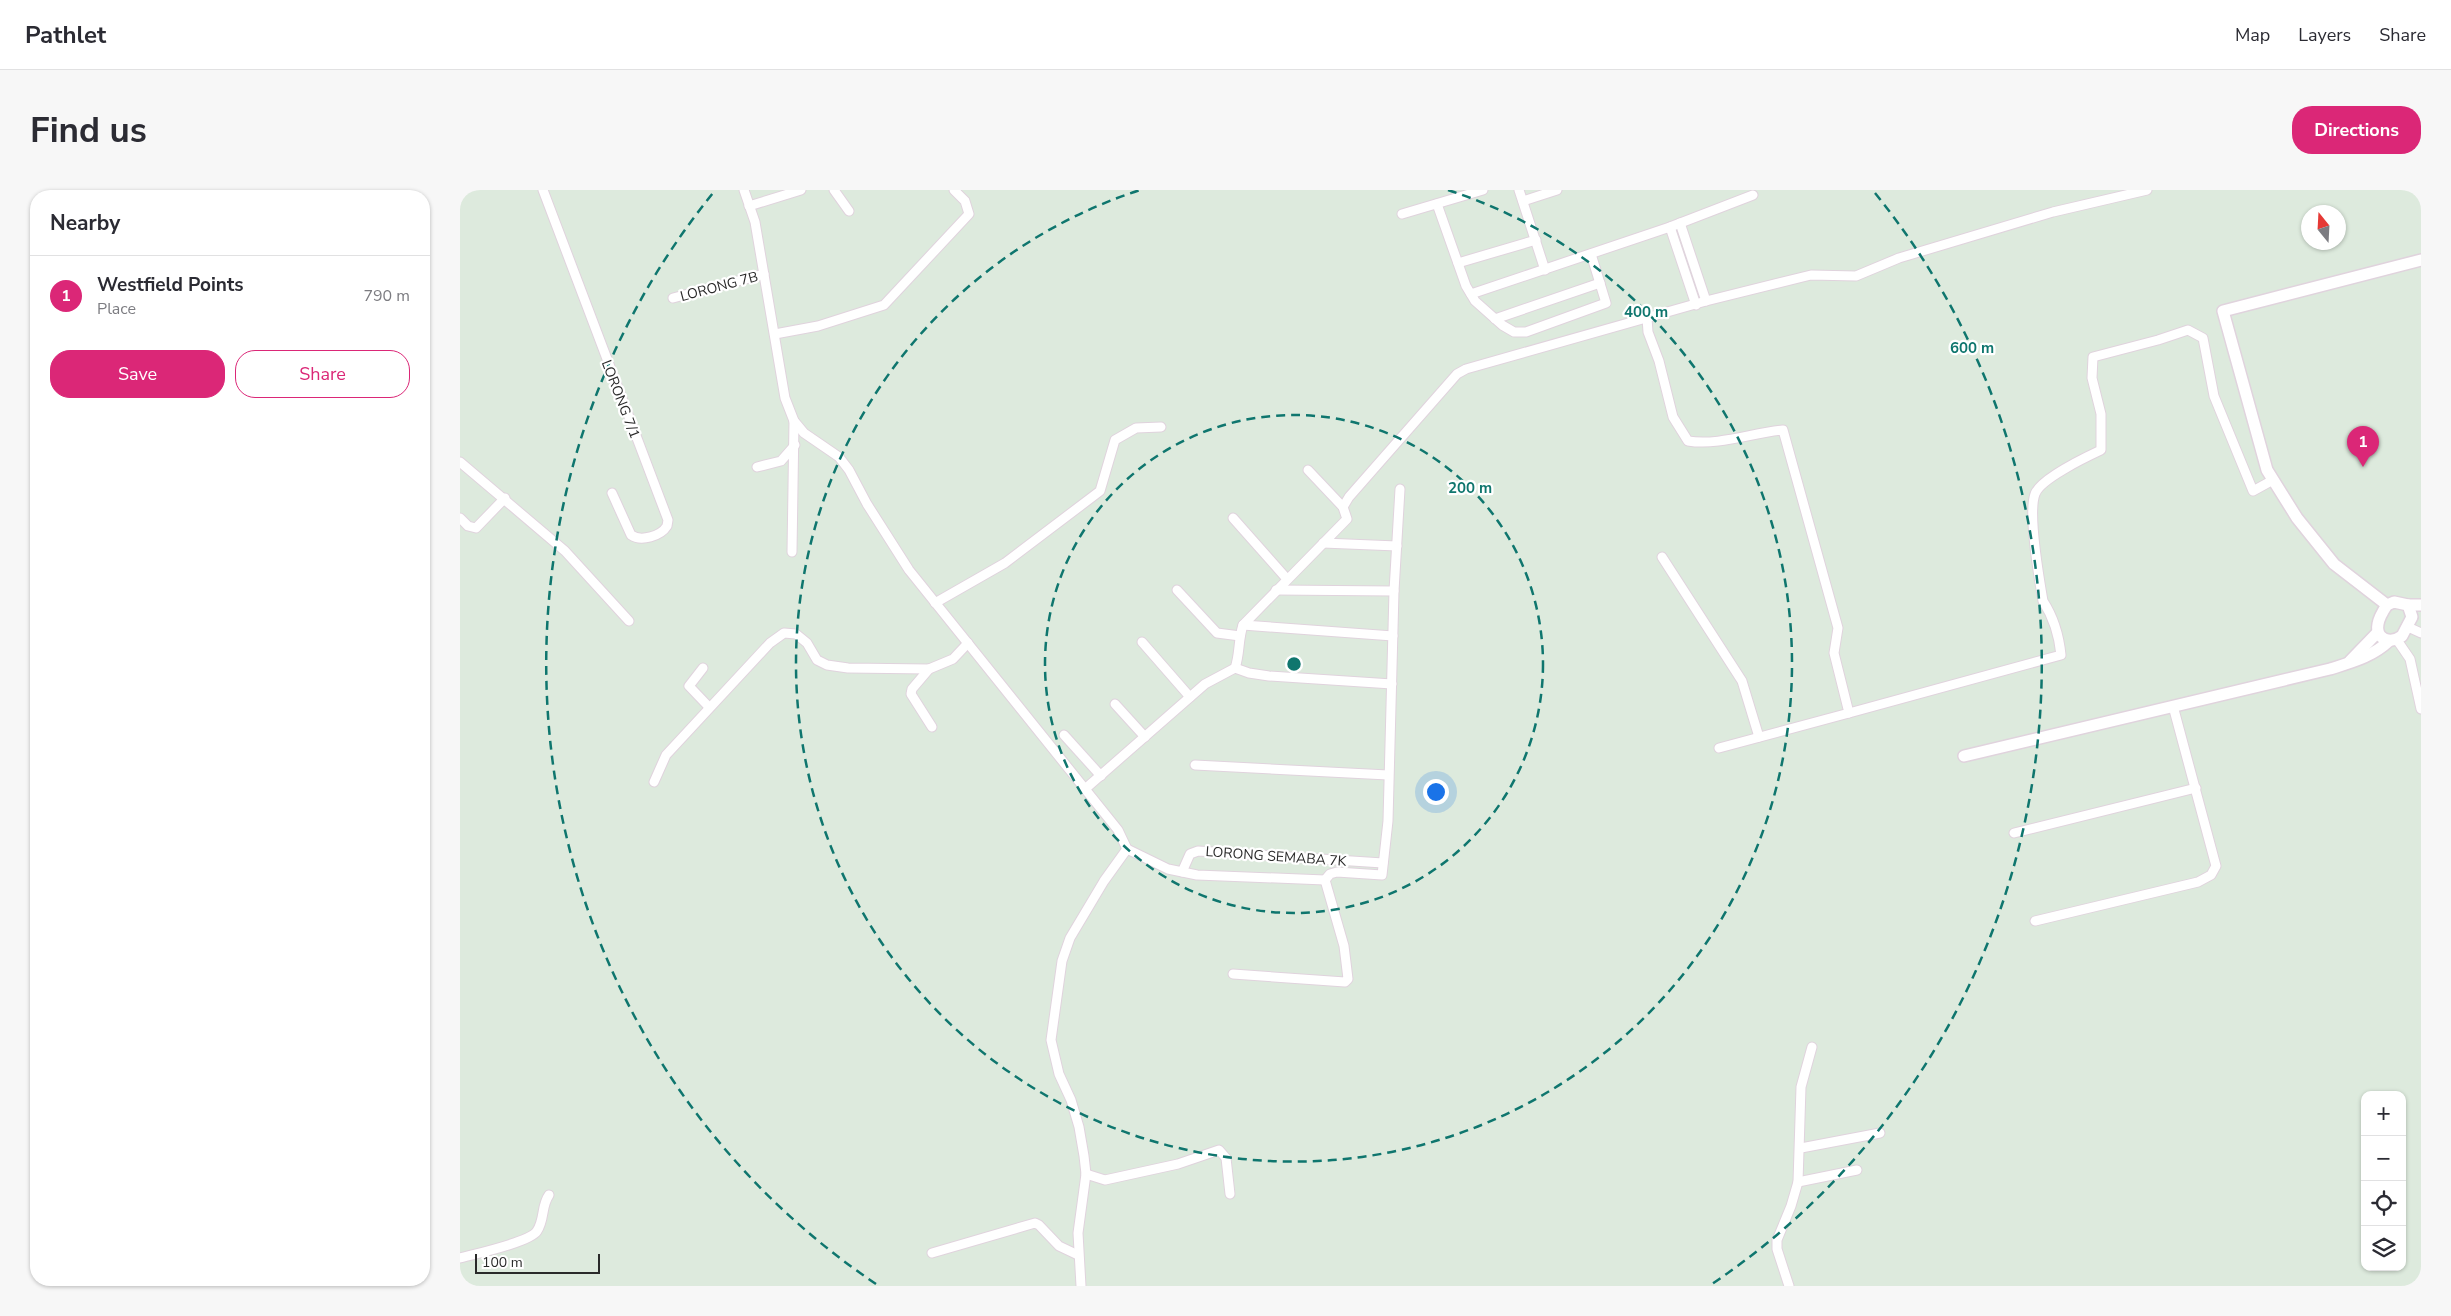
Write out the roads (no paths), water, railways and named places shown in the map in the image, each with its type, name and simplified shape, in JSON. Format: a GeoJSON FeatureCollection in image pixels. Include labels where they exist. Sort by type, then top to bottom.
{"type":"FeatureCollection","features":[{"type":"Feature","properties":{"kind":"street","name":"LORONG 7/1"},"geometry":{"type":"LineString","coordinates":[[543,190],[668,520],[667,526],[659,534],[638,539],[634,537],[631,535],[612,493]]}},
{"type":"Feature","properties":{"kind":"street"},"geometry":{"type":"LineString","coordinates":[[744,190],[764,274],[785,398],[794,421],[804,433],[838,457],[849,470],[867,504],[907,567],[1118,830],[1127,849],[1168,869],[1197,875],[1325,880]]}},
{"type":"Feature","properties":{"kind":"street"},"geometry":{"type":"LineString","coordinates":[[749,206],[801,190]]}},
{"type":"Feature","properties":{"kind":"street"},"geometry":{"type":"LineString","coordinates":[[834,190],[849,211]]}},
{"type":"Feature","properties":{"kind":"street"},"geometry":{"type":"LineString","coordinates":[[775,334],[818,326],[884,305],[969,214],[966,201],[954,190]]}},
{"type":"Feature","properties":{"kind":"street"},"geometry":{"type":"LineString","coordinates":[[1402,214],[1483,190]]}},
{"type":"Feature","properties":{"kind":"street"},"geometry":{"type":"LineString","coordinates":[[1519,190],[1545,270]]}},
{"type":"Feature","properties":{"kind":"street"},"geometry":{"type":"LineString","coordinates":[[1523,202],[1557,190]]}},
{"type":"Feature","properties":{"kind":"street"},"geometry":{"type":"LineString","coordinates":[[1343,507],[1349,497],[1458,374],[1466,369],[1706,301],[1811,275],[1856,276],[1908,255],[2053,212],[2147,190]]}},
{"type":"Feature","properties":{"kind":"street"},"geometry":{"type":"LineString","coordinates":[[1471,294],[1670,227],[1753,195]]}},
{"type":"Feature","properties":{"kind":"street"},"geometry":{"type":"LineString","coordinates":[[1437,204],[1458,263],[1475,301],[1495,319],[1514,332],[1526,332],[1606,304],[1591,254]]}},
{"type":"Feature","properties":{"kind":"street"},"geometry":{"type":"LineString","coordinates":[[1680,223],[1706,301]]}},
{"type":"Feature","properties":{"kind":"street"},"geometry":{"type":"LineString","coordinates":[[1670,227],[1696,305]]}},
{"type":"Feature","properties":{"kind":"street"},"geometry":{"type":"LineString","coordinates":[[1458,263],[1536,240]]}},
{"type":"Feature","properties":{"kind":"street"},"geometry":{"type":"LineString","coordinates":[[2387,605],[2334,564],[2297,518],[2274,480],[2264,461],[2223,311],[2421,260]]}},
{"type":"Feature","properties":{"kind":"street","name":"LORONG 7B"},"geometry":{"type":"LineString","coordinates":[[673,298],[764,274]]}},
{"type":"Feature","properties":{"kind":"street"},"geometry":{"type":"LineString","coordinates":[[1495,319],[1600,283]]}},
{"type":"Feature","properties":{"kind":"street"},"geometry":{"type":"LineString","coordinates":[[1647,318],[1648,332],[1659,360],[1673,416],[1688,441],[1703,444],[1755,433],[1783,430],[1819,553],[1838,628],[1834,653],[1849,713]]}},
{"type":"Feature","properties":{"kind":"street"},"geometry":{"type":"LineString","coordinates":[[1719,748],[2061,655],[2059,635],[2043,600],[2032,512],[2035,492],[2051,477],[2101,450],[2101,414],[2092,378],[2093,357],[2188,330],[2203,338],[2214,396],[2253,491],[2274,480]]}},
{"type":"Feature","properties":{"kind":"street"},"geometry":{"type":"LineString","coordinates":[[792,552],[794,421]]}},
{"type":"Feature","properties":{"kind":"street"},"geometry":{"type":"LineString","coordinates":[[935,603],[1005,563],[1100,491],[1115,440],[1136,428],[1161,427]]}},
{"type":"Feature","properties":{"kind":"street"},"geometry":{"type":"LineString","coordinates":[[757,467],[781,461],[795,445]]}},
{"type":"Feature","properties":{"kind":"street"},"geometry":{"type":"LineString","coordinates":[[460,462],[505,498],[578,564],[629,621]]}},
{"type":"Feature","properties":{"kind":"street"},"geometry":{"type":"LineString","coordinates":[[1085,789],[1205,684],[1235,668],[1239,658],[1240,636],[1243,625],[1347,519],[1343,507],[1308,470]]}},
{"type":"Feature","properties":{"kind":"street"},"geometry":{"type":"LineString","coordinates":[[1325,880],[1330,874],[1337,872],[1382,875],[1388,821],[1394,591],[1400,489]]}},
{"type":"Feature","properties":{"kind":"street"},"geometry":{"type":"LineString","coordinates":[[460,518],[468,526],[476,528],[505,498]]}},
{"type":"Feature","properties":{"kind":"street"},"geometry":{"type":"LineString","coordinates":[[1233,518],[1287,579]]}},
{"type":"Feature","properties":{"kind":"street"},"geometry":{"type":"LineString","coordinates":[[1323,543],[1396,546]]}},
{"type":"Feature","properties":{"kind":"street"},"geometry":{"type":"LineString","coordinates":[[1662,557],[1742,681],[1759,737]]}},
{"type":"Feature","properties":{"kind":"street"},"geometry":{"type":"LineString","coordinates":[[1177,590],[1217,633],[1240,636]]}},
{"type":"Feature","properties":{"kind":"street"},"geometry":{"type":"LineString","coordinates":[[1276,590],[1394,591]]}},
{"type":"Feature","properties":{"kind":"street"},"geometry":{"type":"LineString","coordinates":[[2421,604],[2408,606],[2394,602],[2387,605],[2378,622],[2378,632],[2383,640],[2393,641],[2410,659],[2418,683],[2421,710]]}},
{"type":"Feature","properties":{"kind":"street"},"geometry":{"type":"LineString","coordinates":[[2408,606],[2412,617],[2409,625]]}},
{"type":"Feature","properties":{"kind":"street"},"geometry":{"type":"LineString","coordinates":[[1964,756],[2365,658],[2393,641],[2409,625],[2421,618]]}},
{"type":"Feature","properties":{"kind":"street"},"geometry":{"type":"LineString","coordinates":[[1243,625],[1393,636]]}},
{"type":"Feature","properties":{"kind":"street"},"geometry":{"type":"LineString","coordinates":[[2409,625],[2421,633]]}},
{"type":"Feature","properties":{"kind":"street"},"geometry":{"type":"LineString","coordinates":[[2349,662],[2378,632]]}},
{"type":"Feature","properties":{"kind":"street"},"geometry":{"type":"LineString","coordinates":[[654,782],[666,755],[770,643],[784,634],[796,634],[807,643],[817,660],[826,665],[848,668],[929,669],[953,659],[968,643]]}},
{"type":"Feature","properties":{"kind":"street"},"geometry":{"type":"LineString","coordinates":[[1142,642],[1190,697]]}},
{"type":"Feature","properties":{"kind":"street"},"geometry":{"type":"LineString","coordinates":[[703,668],[689,686],[709,707]]}},
{"type":"Feature","properties":{"kind":"street"},"geometry":{"type":"LineString","coordinates":[[1235,668],[1249,673],[1269,676],[1392,684]]}},
{"type":"Feature","properties":{"kind":"street"},"geometry":{"type":"LineString","coordinates":[[929,669],[912,689],[911,694],[932,726]]}},
{"type":"Feature","properties":{"kind":"street"},"geometry":{"type":"LineString","coordinates":[[1115,704],[1145,737]]}},
{"type":"Feature","properties":{"kind":"street"},"geometry":{"type":"LineString","coordinates":[[2036,921],[2198,882],[2211,875],[2216,866],[2173,706]]}},
{"type":"Feature","properties":{"kind":"street"},"geometry":{"type":"LineString","coordinates":[[1064,735],[1101,776]]}},
{"type":"Feature","properties":{"kind":"street"},"geometry":{"type":"LineString","coordinates":[[1195,765],[1388,775]]}},
{"type":"Feature","properties":{"kind":"street"},"geometry":{"type":"LineString","coordinates":[[2014,834],[2196,788]]}},
{"type":"Feature","properties":{"kind":"street"},"geometry":{"type":"LineString","coordinates":[[1078,1284],[1078,1233],[1086,1174],[1080,1127],[1059,1074],[1051,1040],[1055,1000],[1062,961],[1070,938],[1099,888],[1127,849]]}},
{"type":"Feature","properties":{"kind":"street","name":"LORONG SEMABA 7K"},"geometry":{"type":"LineString","coordinates":[[1182,872],[1190,854],[1198,851],[1383,863]]}},
{"type":"Feature","properties":{"kind":"street"},"geometry":{"type":"LineString","coordinates":[[1233,974],[1345,982],[1348,979],[1344,946],[1325,880]]}},
{"type":"Feature","properties":{"kind":"street"},"geometry":{"type":"LineString","coordinates":[[1789,1286],[1777,1249],[1777,1240],[1791,1206],[1798,1182],[1801,1087],[1812,1047]]}},
{"type":"Feature","properties":{"kind":"street"},"geometry":{"type":"LineString","coordinates":[[1800,1148],[1880,1133]]}},
{"type":"Feature","properties":{"kind":"street"},"geometry":{"type":"LineString","coordinates":[[1086,1174],[1105,1180],[1178,1164],[1219,1150],[1226,1158],[1230,1194]]}},
{"type":"Feature","properties":{"kind":"street"},"geometry":{"type":"LineString","coordinates":[[1798,1182],[1856,1170]]}},
{"type":"Feature","properties":{"kind":"street"},"geometry":{"type":"LineString","coordinates":[[460,1258],[513,1244],[536,1233],[543,1219],[544,1203],[549,1195]]}},
{"type":"Feature","properties":{"kind":"street"},"geometry":{"type":"LineString","coordinates":[[932,1253],[1035,1223],[1040,1225],[1059,1246],[1078,1255]]}},
{"type":"Feature","properties":{"kind":"place","name":"Westfield Points"},"geometry":{"type":"Point","coordinates":[2363,467]}}]}
